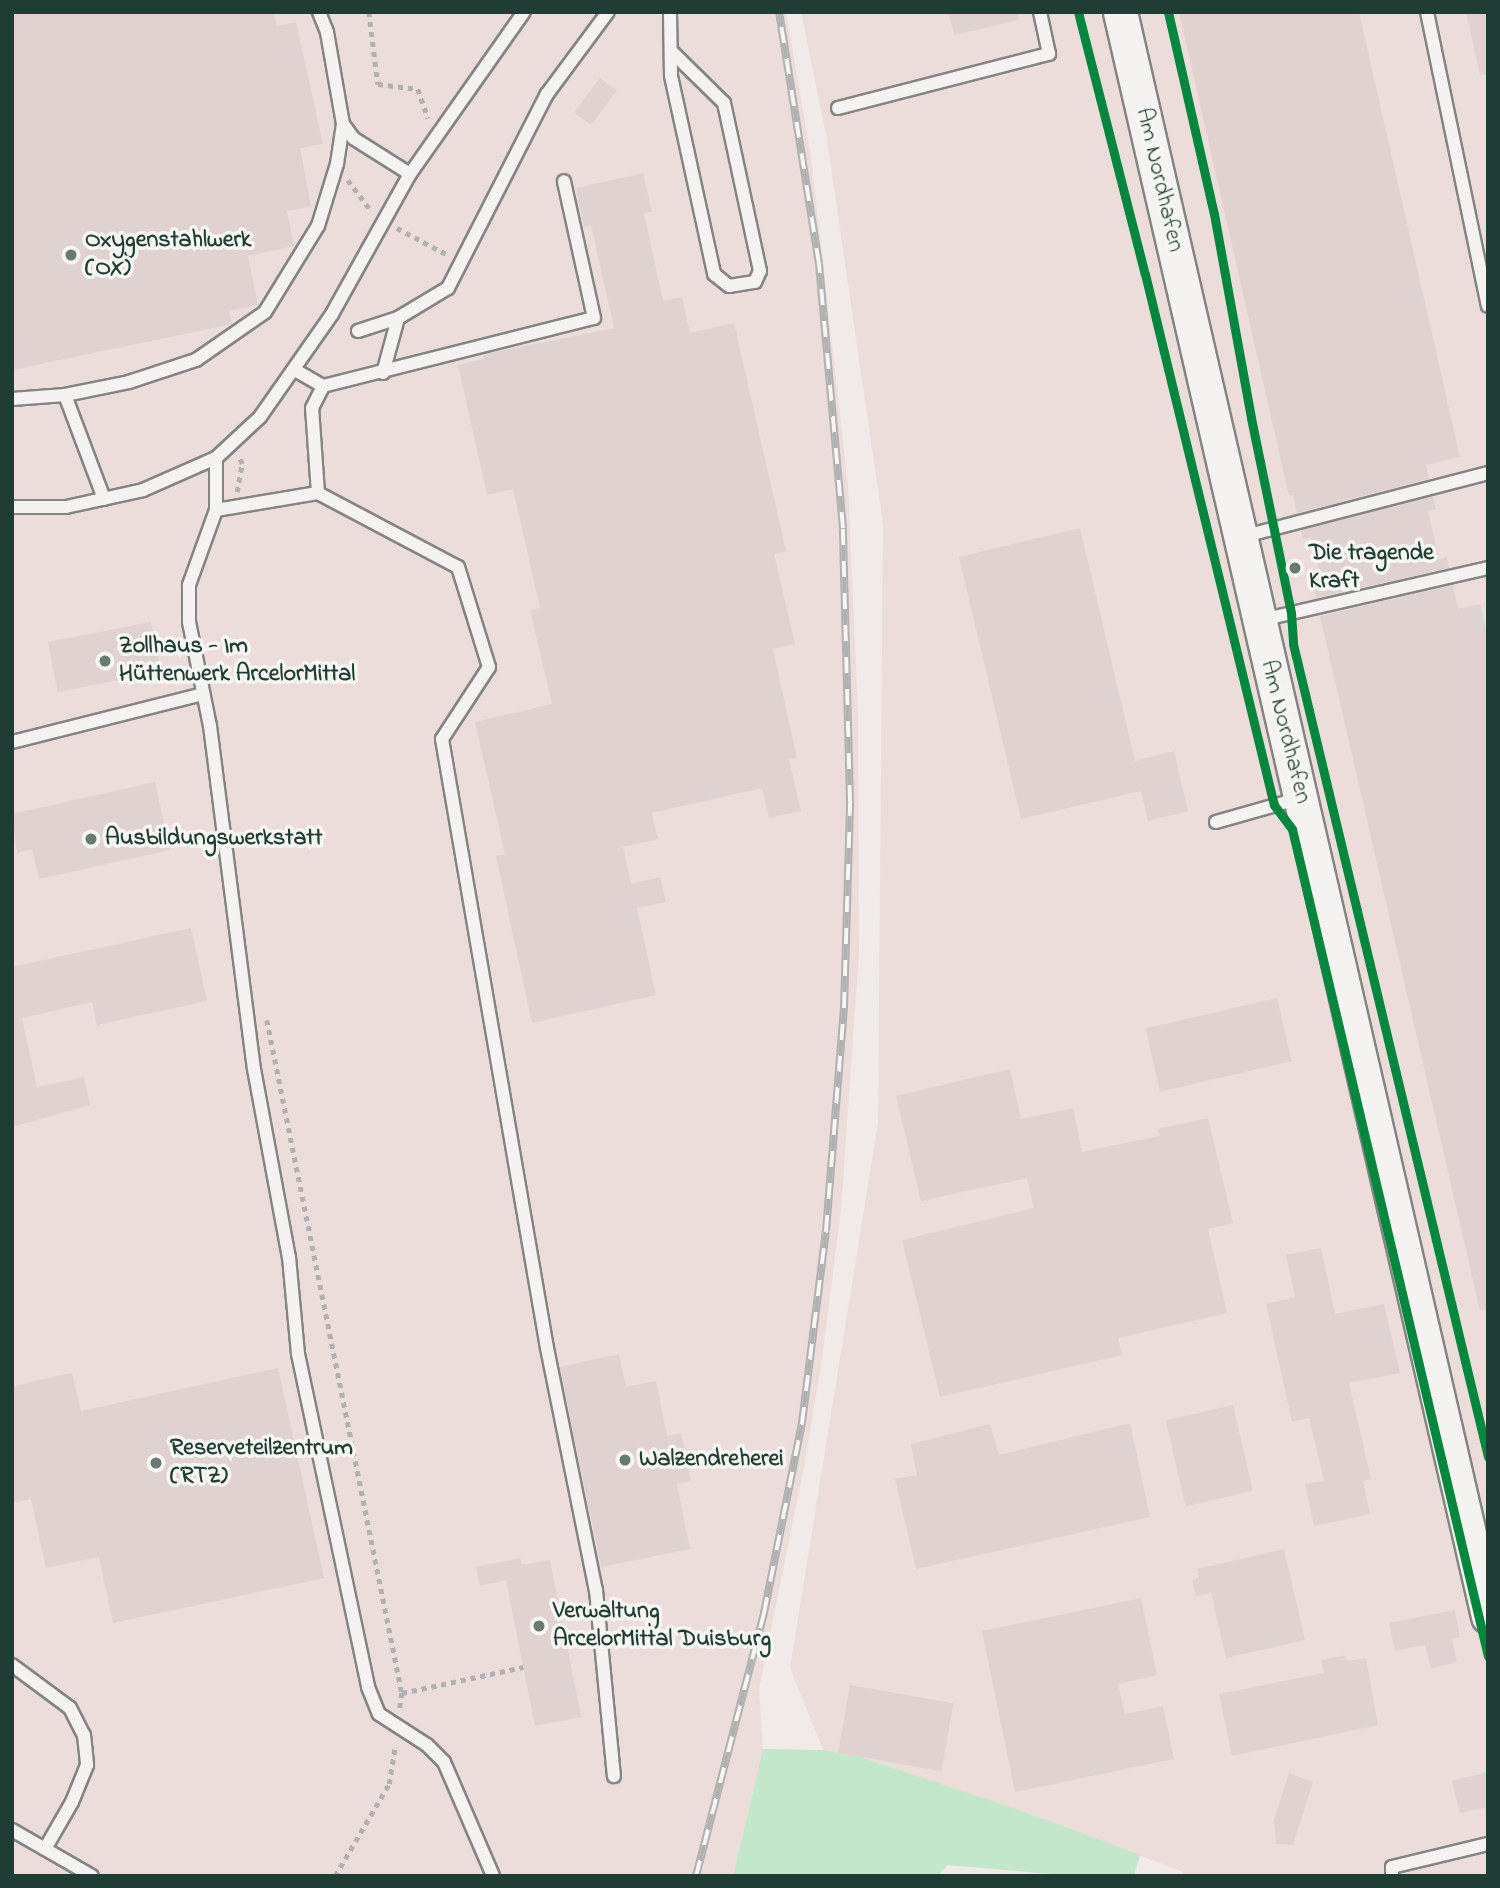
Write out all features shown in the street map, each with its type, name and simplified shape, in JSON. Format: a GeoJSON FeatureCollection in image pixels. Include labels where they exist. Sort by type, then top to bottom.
{"type":"FeatureCollection","features":[{"type":"Feature","properties":{"kind":"main road","name":"Am Nordhafen"},"geometry":{"type":"LineString","coordinates":[[1120,12],[1488,1616]]}},
{"type":"Feature","properties":{"kind":"lane"},"geometry":{"type":"LineString","coordinates":[[12,399],[65,395],[129,382],[196,360],[265,312],[318,226],[337,164],[343,124],[327,32],[319,12]]}},
{"type":"Feature","properties":{"kind":"lane"},"geometry":{"type":"LineString","coordinates":[[12,507],[66,507],[143,490],[216,458],[260,417],[332,314],[410,174],[524,12]]}},
{"type":"Feature","properties":{"kind":"lane"},"geometry":{"type":"LineString","coordinates":[[358,331],[398,318],[448,288],[547,94],[608,12]]}},
{"type":"Feature","properties":{"kind":"lane"},"geometry":{"type":"LineString","coordinates":[[670,12],[671,76],[714,274],[729,286],[755,282],[760,271],[724,103],[671,51]]}},
{"type":"Feature","properties":{"kind":"lane"},"geometry":{"type":"LineString","coordinates":[[838,108],[1049,54],[1040,12]]}},
{"type":"Feature","properties":{"kind":"lane"},"geometry":{"type":"LineString","coordinates":[[1427,12],[1488,306]]}},
{"type":"Feature","properties":{"kind":"lane"},"geometry":{"type":"LineString","coordinates":[[343,124],[353,138],[410,174]]}},
{"type":"Feature","properties":{"kind":"lane"},"geometry":{"type":"LineString","coordinates":[[295,370],[323,386],[594,318],[565,181]]}},
{"type":"Feature","properties":{"kind":"lane"},"geometry":{"type":"LineString","coordinates":[[383,373],[398,318]]}},
{"type":"Feature","properties":{"kind":"lane"},"geometry":{"type":"LineString","coordinates":[[318,493],[312,408],[323,386]]}},
{"type":"Feature","properties":{"kind":"lane"},"geometry":{"type":"LineString","coordinates":[[65,395],[104,499]]}},
{"type":"Feature","properties":{"kind":"lane"},"geometry":{"type":"LineString","coordinates":[[216,458],[216,510],[189,585],[189,622],[203,694],[229,869],[254,1069],[289,1257],[298,1354],[368,1687],[379,1714],[427,1745],[444,1762],[493,1876]]}},
{"type":"Feature","properties":{"kind":"lane"},"geometry":{"type":"LineString","coordinates":[[1239,537],[1488,473]]}},
{"type":"Feature","properties":{"kind":"lane"},"geometry":{"type":"LineString","coordinates":[[216,510],[318,493],[458,567],[489,667],[442,739],[547,1349],[596,1590],[614,1776]]}},
{"type":"Feature","properties":{"kind":"lane"},"geometry":{"type":"LineString","coordinates":[[1258,621],[1488,568]]}},
{"type":"Feature","properties":{"kind":"lane"},"geometry":{"type":"LineString","coordinates":[[12,742],[203,694]]}},
{"type":"Feature","properties":{"kind":"lane"},"geometry":{"type":"LineString","coordinates":[[1216,822],[1301,798]]}},
{"type":"Feature","properties":{"kind":"lane"},"geometry":{"type":"LineString","coordinates":[[12,1665],[70,1708],[84,1735],[88,1765],[72,1802],[46,1849]]}},
{"type":"Feature","properties":{"kind":"lane"},"geometry":{"type":"LineString","coordinates":[[12,1830],[92,1876]]}},
{"type":"Feature","properties":{"kind":"lane"},"geometry":{"type":"LineString","coordinates":[[1392,1876],[1391,1867],[1488,1844]]}},
{"type":"Feature","properties":{"kind":"path"},"geometry":{"type":"LineString","coordinates":[[369,12],[378,84],[418,89],[435,136]]}},
{"type":"Feature","properties":{"kind":"path"},"geometry":{"type":"LineString","coordinates":[[234,441],[242,464],[234,508]]}},
{"type":"Feature","properties":{"kind":"path"},"geometry":{"type":"LineString","coordinates":[[266,1013],[402,1693],[389,1784],[335,1876]]}},
{"type":"Feature","properties":{"kind":"path"},"geometry":{"type":"LineString","coordinates":[[402,1693],[523,1667]]}},
{"type":"Feature","properties":{"kind":"shaded area"},"geometry":{"type":"Polygon","coordinates":[[[12,12],[786,12],[811,157],[848,486],[858,712],[859,953],[841,1210],[822,1359],[804,1467],[759,1689],[763,1749],[733,1876],[12,1876],[12,12]]]}},
{"type":"Feature","properties":{"kind":"shaded area"},"geometry":{"type":"Polygon","coordinates":[[[801,12],[1488,12],[1488,1876],[1184,1876],[1183,1872],[1020,1810],[861,1757],[823,1750],[790,1668],[878,1123],[883,524],[827,140],[801,12]]]}},
{"type":"Feature","properties":{"kind":"green space"},"geometry":{"type":"Polygon","coordinates":[[[763,1749],[823,1750],[861,1757],[1020,1810],[1140,1855],[1134,1876],[1076,1876],[947,1865],[938,1876],[733,1876],[763,1749]]]}},
{"type":"Feature","properties":{"kind":"building"},"geometry":{"type":"Polygon","coordinates":[[[12,12],[274,12],[277,26],[296,22],[323,144],[300,148],[311,206],[287,211],[294,246],[248,256],[258,305],[229,311],[232,324],[12,370],[12,12]]]}},
{"type":"Feature","properties":{"kind":"building"},"geometry":{"type":"Polygon","coordinates":[[[948,12],[1018,12],[1019,20],[954,35],[948,12]]]}},
{"type":"Feature","properties":{"kind":"building"},"geometry":{"type":"Polygon","coordinates":[[[1179,12],[1359,12],[1460,457],[1426,465],[1429,479],[1297,513],[1293,495],[1289,496],[1179,12]]]}},
{"type":"Feature","properties":{"kind":"building"},"geometry":{"type":"Polygon","coordinates":[[[1466,12],[1488,12],[1488,74],[1480,75],[1466,12]]]}},
{"type":"Feature","properties":{"kind":"building"},"geometry":{"type":"Polygon","coordinates":[[[600,78],[617,91],[591,125],[574,112],[600,78]]]}},
{"type":"Feature","properties":{"kind":"building"},"geometry":{"type":"Polygon","coordinates":[[[643,173],[652,212],[644,213],[663,301],[682,297],[690,333],[734,323],[786,551],[774,554],[795,644],[773,649],[797,758],[789,759],[801,811],[769,818],[762,788],[652,813],[658,839],[623,847],[631,884],[660,877],[666,902],[637,908],[656,995],[532,1023],[496,856],[505,854],[475,722],[552,704],[530,610],[540,608],[513,489],[487,495],[458,365],[484,359],[483,355],[495,352],[614,328],[591,225],[584,227],[576,188],[643,173]]]}},
{"type":"Feature","properties":{"kind":"building"},"geometry":{"type":"Polygon","coordinates":[[[1433,496],[1436,509],[1428,511],[1439,559],[1447,557],[1449,568],[1316,598],[1313,587],[1322,585],[1311,537],[1303,539],[1301,530],[1433,496]]]}},
{"type":"Feature","properties":{"kind":"building"},"geometry":{"type":"Polygon","coordinates":[[[1080,528],[1135,761],[1174,751],[1188,811],[1148,821],[1141,791],[1021,819],[959,557],[1080,528]]]}},
{"type":"Feature","properties":{"kind":"building"},"geometry":{"type":"Polygon","coordinates":[[[1453,585],[1458,609],[1480,604],[1488,636],[1488,1310],[1480,1311],[1320,616],[1453,585]]]}},
{"type":"Feature","properties":{"kind":"building","name":"Zollhaus - Im Hüttenwerk ArcelorMittal"},"geometry":{"type":"Polygon","coordinates":[[[151,622],[161,672],[58,692],[48,642],[151,622]]]}},
{"type":"Feature","properties":{"kind":"building","name":"Ausbildungswerkstatt"},"geometry":{"type":"Polygon","coordinates":[[[155,782],[170,850],[39,879],[32,849],[17,853],[12,814],[155,782]]]}},
{"type":"Feature","properties":{"kind":"building"},"geometry":{"type":"Polygon","coordinates":[[[191,928],[207,1001],[97,1025],[92,1002],[22,1018],[37,1087],[84,1077],[90,1105],[12,1127],[12,967],[191,928]]]}},
{"type":"Feature","properties":{"kind":"building"},"geometry":{"type":"Polygon","coordinates":[[[1277,998],[1292,1061],[1160,1092],[1145,1028],[1277,998]]]}},
{"type":"Feature","properties":{"kind":"building"},"geometry":{"type":"Polygon","coordinates":[[[1010,1069],[1021,1119],[1073,1108],[1082,1152],[1160,1136],[1158,1129],[1208,1118],[1233,1223],[1208,1229],[1227,1313],[1118,1338],[1122,1355],[940,1397],[902,1240],[1034,1208],[1027,1178],[921,1201],[896,1096],[1010,1069]]]}},
{"type":"Feature","properties":{"kind":"building"},"geometry":{"type":"Polygon","coordinates":[[[1321,1248],[1335,1314],[1384,1304],[1400,1373],[1349,1383],[1371,1479],[1363,1481],[1370,1514],[1314,1526],[1305,1484],[1324,1481],[1309,1418],[1292,1422],[1266,1304],[1295,1297],[1286,1255],[1321,1248]]]}},
{"type":"Feature","properties":{"kind":"building","name":"Walzendreherei"},"geometry":{"type":"Polygon","coordinates":[[[619,1354],[626,1387],[656,1381],[667,1436],[681,1433],[691,1481],[677,1484],[690,1549],[601,1567],[560,1367],[619,1354]]]}},
{"type":"Feature","properties":{"kind":"building","name":"Reserveteilzentrum (RTZ)"},"geometry":{"type":"Polygon","coordinates":[[[278,1368],[324,1578],[113,1623],[99,1557],[46,1568],[31,1499],[12,1503],[12,1386],[72,1373],[81,1411],[278,1368]]]}},
{"type":"Feature","properties":{"kind":"building"},"geometry":{"type":"Polygon","coordinates":[[[1233,1405],[1253,1491],[1186,1506],[1166,1421],[1233,1405]]]}},
{"type":"Feature","properties":{"kind":"building"},"geometry":{"type":"Polygon","coordinates":[[[1130,1423],[1150,1517],[916,1569],[895,1479],[917,1475],[911,1444],[990,1424],[999,1455],[1130,1423]]]}},
{"type":"Feature","properties":{"kind":"building"},"geometry":{"type":"Polygon","coordinates":[[[1284,1549],[1305,1640],[1226,1658],[1211,1593],[1196,1596],[1192,1579],[1199,1578],[1197,1569],[1284,1549]]]}},
{"type":"Feature","properties":{"kind":"building","name":"Verwaltung ArcelorMittal Duisburg"},"geometry":{"type":"Polygon","coordinates":[[[520,1558],[522,1565],[550,1560],[581,1717],[535,1726],[506,1580],[480,1586],[476,1567],[520,1558]]]}},
{"type":"Feature","properties":{"kind":"building"},"geometry":{"type":"Polygon","coordinates":[[[1141,1598],[1157,1675],[1118,1684],[1125,1714],[1163,1706],[1174,1759],[1015,1792],[982,1631],[1141,1598]]]}},
{"type":"Feature","properties":{"kind":"building"},"geometry":{"type":"Polygon","coordinates":[[[1455,1610],[1460,1637],[1452,1639],[1457,1662],[1431,1669],[1425,1645],[1395,1651],[1389,1623],[1455,1610]]]}},
{"type":"Feature","properties":{"kind":"building"},"geometry":{"type":"Polygon","coordinates":[[[1346,1655],[1347,1661],[1366,1658],[1378,1725],[1232,1756],[1219,1694],[1324,1673],[1321,1660],[1346,1655]]]}},
{"type":"Feature","properties":{"kind":"building"},"geometry":{"type":"Polygon","coordinates":[[[850,1685],[953,1703],[941,1771],[838,1753],[850,1685]]]}},
{"type":"Feature","properties":{"kind":"building"},"geometry":{"type":"Polygon","coordinates":[[[1488,1772],[1488,1807],[1460,1813],[1452,1781],[1488,1772]]]}},
{"type":"Feature","properties":{"kind":"building"},"geometry":{"type":"Polygon","coordinates":[[[1289,1773],[1313,1782],[1293,1845],[1276,1844],[1274,1820],[1289,1773]]]}},
{"type":"Feature","properties":{"kind":"railway"},"geometry":{"type":"LineString","coordinates":[[696,1876],[764,1613],[802,1423],[826,1231],[844,1008],[850,801],[843,528],[819,264],[779,12]]}},
{"type":"Feature","properties":{"kind":"cycle path"},"geometry":{"type":"LineString","coordinates":[[1078,12],[1145,274],[1274,805],[1292,829],[1488,1656]]}},
{"type":"Feature","properties":{"kind":"cycle path"},"geometry":{"type":"LineString","coordinates":[[1168,12],[1214,214],[1251,418],[1291,613],[1293,644],[1488,1457]]}},
{"type":"Feature","properties":{"kind":"place","name":"Oxygenstahlwerk (OX)"},"geometry":{"type":"Point","coordinates":[71,255]}},
{"type":"Feature","properties":{"kind":"place","name":"Die tragende Kraft"},"geometry":{"type":"Point","coordinates":[1295,568]}},
{"type":"Feature","properties":{"kind":"place","name":"Zollhaus - Im Hüttenwerk ArcelorMittal"},"geometry":{"type":"Point","coordinates":[105,661]}},
{"type":"Feature","properties":{"kind":"place","name":"Ausbildungswerkstatt"},"geometry":{"type":"Point","coordinates":[91,839]}},
{"type":"Feature","properties":{"kind":"place","name":"Walzendreherei"},"geometry":{"type":"Point","coordinates":[625,1460]}},
{"type":"Feature","properties":{"kind":"place","name":"Reserveteilzentrum (RTZ)"},"geometry":{"type":"Point","coordinates":[156,1463]}},
{"type":"Feature","properties":{"kind":"place","name":"Verwaltung ArcelorMittal Duisburg"},"geometry":{"type":"Point","coordinates":[539,1626]}}]}
